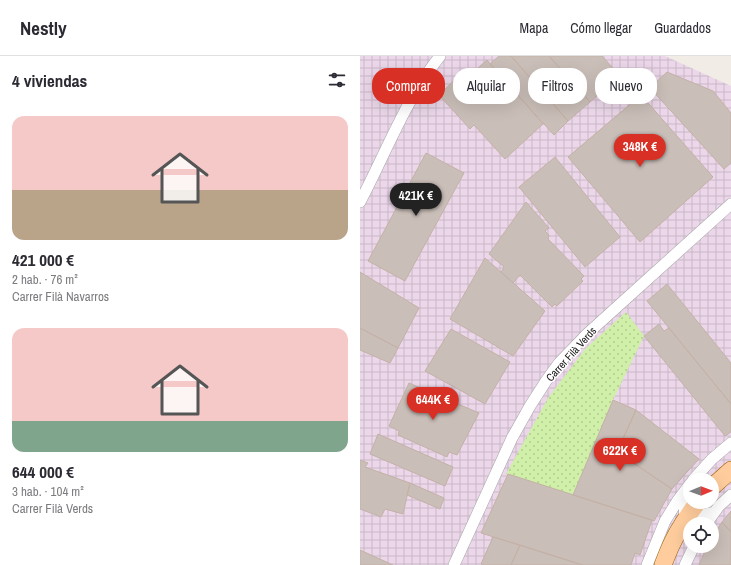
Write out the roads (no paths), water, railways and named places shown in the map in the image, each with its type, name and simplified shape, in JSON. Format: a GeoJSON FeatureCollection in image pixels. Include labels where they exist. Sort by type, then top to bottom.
{"type":"FeatureCollection","features":[{"type":"Feature","properties":{"kind":"main road"},"geometry":{"type":"LineString","coordinates":[[719,481],[731,470]]}},
{"type":"Feature","properties":{"kind":"main road"},"geometry":{"type":"LineString","coordinates":[[687,517],[693,509]]}},
{"type":"Feature","properties":{"kind":"main road"},"geometry":{"type":"LineString","coordinates":[[663,565],[668,550],[683,522]]}},
{"type":"Feature","properties":{"kind":"street"},"geometry":{"type":"LineString","coordinates":[[360,202],[408,104],[428,71],[440,56]]}},
{"type":"Feature","properties":{"kind":"street","name":"Carrer Filà Verds"},"geometry":{"type":"LineString","coordinates":[[454,565],[512,438],[546,381],[559,363],[593,329],[731,204]]}},
{"type":"Feature","properties":{"kind":"street"},"geometry":{"type":"LineString","coordinates":[[699,473],[712,459],[731,443]]}},
{"type":"Feature","properties":{"kind":"street"},"geometry":{"type":"LineString","coordinates":[[647,565],[665,521],[683,493]]}},
{"type":"Feature","properties":{"kind":"street"},"geometry":{"type":"LineString","coordinates":[[711,517],[719,506],[731,496]]}},
{"type":"Feature","properties":{"kind":"street"},"geometry":{"type":"LineString","coordinates":[[693,517],[714,512]]}},
{"type":"Feature","properties":{"kind":"street"},"geometry":{"type":"LineString","coordinates":[[685,565],[691,553]]}}]}
